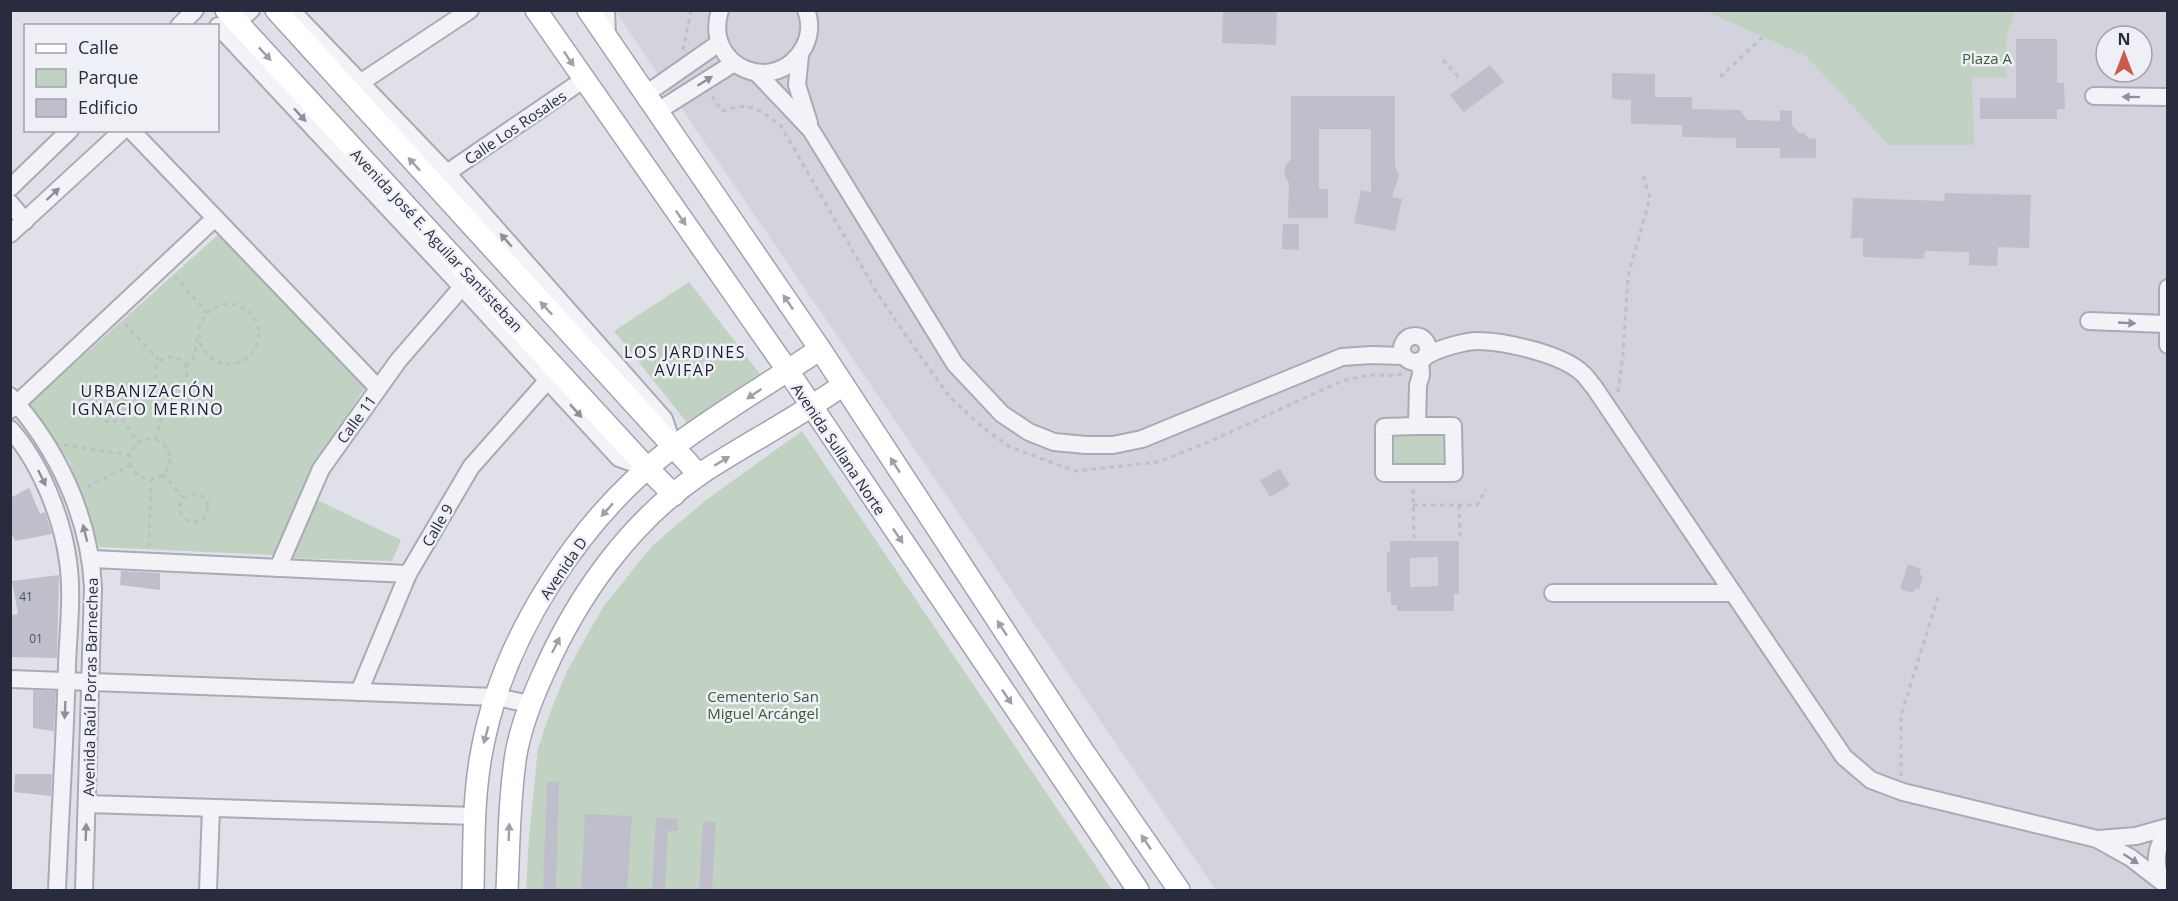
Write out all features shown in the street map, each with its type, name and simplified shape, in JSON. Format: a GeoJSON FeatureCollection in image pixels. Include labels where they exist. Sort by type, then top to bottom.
{"type":"FeatureCollection","features":[{"type":"Feature","properties":{"kind":"main road"},"geometry":{"type":"LineString","coordinates":[[276,10],[699,475]]}},
{"type":"Feature","properties":{"kind":"main road","name":"Avenida Sullana Norte"},"geometry":{"type":"LineString","coordinates":[[536,10],[788,371],[1138,891]]}},
{"type":"Feature","properties":{"kind":"main road"},"geometry":{"type":"LineString","coordinates":[[588,10],[820,350],[1083,751],[1179,891]]}},
{"type":"Feature","properties":{"kind":"main road","name":"Avenida José E. Aguilar Santisteban"},"geometry":{"type":"LineString","coordinates":[[227,24],[674,495]]}},
{"type":"Feature","properties":{"kind":"main road","name":"Avenida D"},"geometry":{"type":"LineString","coordinates":[[472,891],[474,816],[482,750],[496,697],[521,633],[560,569],[615,501],[673,447],[820,350]]}},
{"type":"Feature","properties":{"kind":"main road"},"geometry":{"type":"LineString","coordinates":[[507,891],[516,753],[530,704],[557,642],[587,591],[640,525],[674,495],[699,475],[811,408],[843,385]]}},
{"type":"Feature","properties":{"kind":"street"},"geometry":{"type":"LineString","coordinates":[[181,24],[195,10]]}},
{"type":"Feature","properties":{"kind":"street","name":"Avenida José E. Aguilar Santisteban"},"geometry":{"type":"LineString","coordinates":[[204,10],[227,24],[619,459],[648,469]]}},
{"type":"Feature","properties":{"kind":"street"},"geometry":{"type":"LineString","coordinates":[[291,10],[447,173],[664,419],[673,447]]}},
{"type":"Feature","properties":{"kind":"street"},"geometry":{"type":"LineString","coordinates":[[360,84],[470,10]]}},
{"type":"Feature","properties":{"kind":"street"},"geometry":{"type":"LineString","coordinates":[[606,10],[607,37]]}},
{"type":"Feature","properties":{"kind":"street"},"geometry":{"type":"LineString","coordinates":[[720,10],[717,26],[719,43],[734,63],[757,73],[781,69],[800,55],[807,43],[809,29],[806,10]]}},
{"type":"Feature","properties":{"kind":"street"},"geometry":{"type":"LineString","coordinates":[[646,94],[719,43]]}},
{"type":"Feature","properties":{"kind":"street"},"geometry":{"type":"LineString","coordinates":[[800,55],[796,85],[811,130]]}},
{"type":"Feature","properties":{"kind":"street"},"geometry":{"type":"LineString","coordinates":[[658,111],[734,63]]}},
{"type":"Feature","properties":{"kind":"street"},"geometry":{"type":"LineString","coordinates":[[757,73],[811,130],[955,364],[1002,414],[1029,432],[1054,442],[1086,446],[1113,445],[1142,439],[1342,357],[1371,355],[1389,348],[1414,358],[1477,340],[1538,351],[1567,362],[1582,373],[1615,418],[1844,757],[1871,780],[1903,792],[2097,839],[2131,858],[2165,886]]}},
{"type":"Feature","properties":{"kind":"street","name":"Calle Los Rosales"},"geometry":{"type":"LineString","coordinates":[[447,173],[584,80]]}},
{"type":"Feature","properties":{"kind":"street"},"geometry":{"type":"LineString","coordinates":[[2094,96],[2168,97]]}},
{"type":"Feature","properties":{"kind":"street"},"geometry":{"type":"LineString","coordinates":[[10,188],[68,132]]}},
{"type":"Feature","properties":{"kind":"street"},"geometry":{"type":"LineString","coordinates":[[10,234],[121,132]]}},
{"type":"Feature","properties":{"kind":"street"},"geometry":{"type":"LineString","coordinates":[[133,132],[378,388]]}},
{"type":"Feature","properties":{"kind":"street"},"geometry":{"type":"LineString","coordinates":[[10,203],[25,221]]}},
{"type":"Feature","properties":{"kind":"street"},"geometry":{"type":"LineString","coordinates":[[13,403],[215,218]]}},
{"type":"Feature","properties":{"kind":"street","name":"Calle 11"},"geometry":{"type":"LineString","coordinates":[[278,568],[321,469],[398,361],[462,287]]}},
{"type":"Feature","properties":{"kind":"street"},"geometry":{"type":"LineString","coordinates":[[2168,288],[2166,324],[2168,345]]}},
{"type":"Feature","properties":{"kind":"street"},"geometry":{"type":"LineString","coordinates":[[2089,321],[2166,324]]}},
{"type":"Feature","properties":{"kind":"street"},"geometry":{"type":"LineString","coordinates":[[1414,358],[1417,426]]}},
{"type":"Feature","properties":{"kind":"street","name":"Calle 9"},"geometry":{"type":"LineString","coordinates":[[359,692],[408,574],[471,467],[548,380]]}},
{"type":"Feature","properties":{"kind":"street","name":"Avenida Raúl Porras Barnechea"},"geometry":{"type":"LineString","coordinates":[[13,403],[52,453],[69,486],[92,558],[84,891]]}},
{"type":"Feature","properties":{"kind":"street"},"geometry":{"type":"LineString","coordinates":[[1417,426],[1453,426],[1454,473],[1384,473],[1384,427],[1417,426]]}},
{"type":"Feature","properties":{"kind":"street","name":"Avenida Raúl Porras Barnechea"},"geometry":{"type":"LineString","coordinates":[[10,429],[30,454],[50,494],[68,561],[70,591],[57,891]]}},
{"type":"Feature","properties":{"kind":"street"},"geometry":{"type":"LineString","coordinates":[[92,558],[408,574]]}},
{"type":"Feature","properties":{"kind":"street"},"geometry":{"type":"LineString","coordinates":[[1553,592],[1733,593]]}},
{"type":"Feature","properties":{"kind":"street"},"geometry":{"type":"LineString","coordinates":[[10,679],[496,697],[530,704]]}},
{"type":"Feature","properties":{"kind":"street"},"geometry":{"type":"LineString","coordinates":[[87,804],[474,816]]}},
{"type":"Feature","properties":{"kind":"street"},"geometry":{"type":"LineString","coordinates":[[208,891],[211,808]]}},
{"type":"Feature","properties":{"kind":"street"},"geometry":{"type":"LineString","coordinates":[[2097,839],[2136,836],[2168,829]]}},
{"type":"Feature","properties":{"kind":"street"},"geometry":{"type":"LineString","coordinates":[[2165,886],[2157,870],[2156,858],[2159,846],[2168,829]]}},
{"type":"Feature","properties":{"kind":"path"},"geometry":{"type":"LineString","coordinates":[[1720,77],[1766,34]]}},
{"type":"Feature","properties":{"kind":"path"},"geometry":{"type":"LineString","coordinates":[[1443,60],[1461,80]]}},
{"type":"Feature","properties":{"kind":"path"},"geometry":{"type":"LineString","coordinates":[[722,111],[739,105],[755,108],[781,126],[876,293],[949,396],[982,427],[1010,447],[1030,456],[1075,471],[1158,462],[1211,441],[1335,384],[1352,378],[1374,375],[1393,377],[1414,358]]}},
{"type":"Feature","properties":{"kind":"path"},"geometry":{"type":"LineString","coordinates":[[1615,418],[1623,354],[1628,276],[1650,198],[1642,173]]}},
{"type":"Feature","properties":{"kind":"path"},"geometry":{"type":"LineString","coordinates":[[175,276],[208,314]]}},
{"type":"Feature","properties":{"kind":"path"},"geometry":{"type":"LineString","coordinates":[[186,366],[193,360],[202,322],[216,308],[225,305],[235,305],[252,314],[259,332],[258,342],[248,358],[239,363],[219,363],[204,350],[200,341],[200,331]]}},
{"type":"Feature","properties":{"kind":"path"},"geometry":{"type":"LineString","coordinates":[[133,316],[125,324],[159,361]]}},
{"type":"Feature","properties":{"kind":"path"},"geometry":{"type":"LineString","coordinates":[[174,356],[186,366],[188,371],[185,381],[176,388],[160,386],[154,376],[154,370],[159,361],[174,356]]}},
{"type":"Feature","properties":{"kind":"path"},"geometry":{"type":"LineString","coordinates":[[112,389],[125,396],[128,410],[122,419],[113,422],[99,417],[95,408],[99,395],[112,389]]}},
{"type":"Feature","properties":{"kind":"path"},"geometry":{"type":"LineString","coordinates":[[156,439],[171,389]]}},
{"type":"Feature","properties":{"kind":"path"},"geometry":{"type":"LineString","coordinates":[[122,419],[138,442]]}},
{"type":"Feature","properties":{"kind":"path"},"geometry":{"type":"LineString","coordinates":[[156,439],[166,446],[169,451],[170,464],[163,474],[151,479],[139,475],[131,465],[130,455],[138,442],[156,439]]}},
{"type":"Feature","properties":{"kind":"path"},"geometry":{"type":"LineString","coordinates":[[63,452],[59,444],[130,455]]}},
{"type":"Feature","properties":{"kind":"path"},"geometry":{"type":"LineString","coordinates":[[83,490],[131,465]]}},
{"type":"Feature","properties":{"kind":"path"},"geometry":{"type":"LineString","coordinates":[[163,474],[184,499]]}},
{"type":"Feature","properties":{"kind":"path"},"geometry":{"type":"LineString","coordinates":[[140,547],[149,548],[151,479]]}},
{"type":"Feature","properties":{"kind":"path"},"geometry":{"type":"LineString","coordinates":[[1413,505],[1477,505],[1486,489]]}},
{"type":"Feature","properties":{"kind":"path"},"geometry":{"type":"LineString","coordinates":[[192,495],[201,496],[207,503],[207,512],[202,519],[189,521],[182,515],[180,507],[184,499],[192,495]]}},
{"type":"Feature","properties":{"kind":"path"},"geometry":{"type":"LineString","coordinates":[[1413,496],[1414,541]]}},
{"type":"Feature","properties":{"kind":"path"},"geometry":{"type":"LineString","coordinates":[[1459,505],[1460,536]]}},
{"type":"Feature","properties":{"kind":"path"},"geometry":{"type":"LineString","coordinates":[[1903,792],[1901,715],[1938,597]]}},
{"type":"Feature","properties":{"kind":"shaded area"},"geometry":{"type":"Polygon","coordinates":[[[615,11],[2167,11],[2167,890],[1216,890],[615,11]]]}},
{"type":"Feature","properties":{"kind":"green space","name":"Plaza A"},"geometry":{"type":"Polygon","coordinates":[[[1706,11],[2015,11],[2006,37],[2006,78],[1972,77],[1974,145],[1889,145],[1806,56],[1706,11]]]}},
{"type":"Feature","properties":{"kind":"green space"},"geometry":{"type":"Polygon","coordinates":[[[219,234],[365,388],[321,456],[274,555],[99,547],[69,461],[28,405],[219,234]]]}},
{"type":"Feature","properties":{"kind":"green space"},"geometry":{"type":"Polygon","coordinates":[[[689,282],[760,374],[688,424],[614,331],[689,282]]]}},
{"type":"Feature","properties":{"kind":"green space","name":"Cementerio San Miguel Arcángel"},"geometry":{"type":"Polygon","coordinates":[[[802,431],[1112,890],[526,890],[538,748],[567,671],[603,607],[652,546],[706,500],[802,431]]]}},
{"type":"Feature","properties":{"kind":"green space"},"geometry":{"type":"Polygon","coordinates":[[[1399,431],[1446,434],[1449,455],[1445,461],[1436,465],[1397,466],[1390,461],[1392,435],[1399,431]]]}},
{"type":"Feature","properties":{"kind":"green space"},"geometry":{"type":"Polygon","coordinates":[[[315,499],[401,540],[392,561],[289,558],[315,499]]]}},
{"type":"Feature","properties":{"kind":"building"},"geometry":{"type":"Polygon","coordinates":[[[1223,10],[1277,10],[1276,45],[1222,43],[1223,10]]]}},
{"type":"Feature","properties":{"kind":"building"},"geometry":{"type":"Polygon","coordinates":[[[2016,39],[2057,39],[2057,83],[2064,83],[2065,109],[2057,109],[2057,119],[1980,119],[1980,98],[2016,98],[2016,39]]]}},
{"type":"Feature","properties":{"kind":"building"},"geometry":{"type":"Polygon","coordinates":[[[1490,65],[1504,82],[1464,112],[1450,95],[1490,65]]]}},
{"type":"Feature","properties":{"kind":"building"},"geometry":{"type":"Polygon","coordinates":[[[1612,73],[1655,74],[1655,97],[1692,97],[1692,109],[1740,110],[1747,120],[1780,121],[1780,110],[1792,111],[1792,125],[1799,133],[1816,139],[1816,158],[1780,158],[1780,148],[1736,148],[1736,138],[1682,137],[1682,125],[1631,124],[1631,100],[1612,99],[1612,73]]]}},
{"type":"Feature","properties":{"kind":"building"},"geometry":{"type":"Polygon","coordinates":[[[1291,96],[1395,96],[1395,166],[1399,175],[1392,197],[1402,199],[1395,231],[1354,223],[1361,190],[1371,192],[1371,129],[1319,129],[1319,189],[1328,189],[1328,218],[1288,218],[1289,183],[1284,174],[1286,164],[1291,160],[1291,96]]]}},
{"type":"Feature","properties":{"kind":"building"},"geometry":{"type":"Polygon","coordinates":[[[1945,193],[2031,195],[2029,248],[1998,247],[1997,266],[1969,265],[1969,252],[1925,251],[1924,259],[1863,257],[1863,238],[1851,238],[1853,198],[1944,201],[1945,193]]]}},
{"type":"Feature","properties":{"kind":"building"},"geometry":{"type":"Polygon","coordinates":[[[1283,224],[1299,224],[1299,250],[1282,249],[1283,224]]]}},
{"type":"Feature","properties":{"kind":"building"},"geometry":{"type":"Polygon","coordinates":[[[1280,469],[1290,485],[1270,497],[1260,480],[1280,469]]]}},
{"type":"Feature","properties":{"kind":"building"},"geometry":{"type":"Polygon","coordinates":[[[29,488],[40,514],[45,512],[52,534],[15,541],[10,530],[10,498],[29,488]]]}},
{"type":"Feature","properties":{"kind":"building"},"geometry":{"type":"Polygon","coordinates":[[[1390,541],[1459,541],[1459,594],[1454,594],[1454,611],[1397,611],[1397,605],[1391,605],[1391,592],[1387,592],[1387,552],[1390,552],[1390,541]],[[1438,557],[1410,558],[1410,587],[1438,586],[1438,557]]]}},
{"type":"Feature","properties":{"kind":"building"},"geometry":{"type":"Polygon","coordinates":[[[1908,564],[1921,569],[1919,574],[1923,576],[1919,589],[1915,588],[1913,593],[1900,589],[1908,564]]]}},
{"type":"Feature","properties":{"kind":"building"},"geometry":{"type":"Polygon","coordinates":[[[121,571],[160,573],[160,590],[120,585],[121,571]]]}},
{"type":"Feature","properties":{"kind":"building"},"geometry":{"type":"Polygon","coordinates":[[[59,575],[57,658],[10,657],[10,615],[18,614],[12,581],[59,575]]]}},
{"type":"Feature","properties":{"kind":"building"},"geometry":{"type":"Polygon","coordinates":[[[33,690],[56,691],[54,731],[33,728],[33,690]]]}},
{"type":"Feature","properties":{"kind":"building"},"geometry":{"type":"Polygon","coordinates":[[[15,774],[52,774],[51,796],[14,792],[15,774]]]}},
{"type":"Feature","properties":{"kind":"building"},"geometry":{"type":"Polygon","coordinates":[[[547,782],[559,782],[556,891],[543,891],[547,782]]]}},
{"type":"Feature","properties":{"kind":"building"},"geometry":{"type":"Polygon","coordinates":[[[585,814],[632,816],[627,891],[581,891],[585,814]]]}},
{"type":"Feature","properties":{"kind":"building"},"geometry":{"type":"Polygon","coordinates":[[[656,817],[678,819],[678,831],[668,831],[665,891],[652,891],[656,817]]]}},
{"type":"Feature","properties":{"kind":"building"},"geometry":{"type":"Polygon","coordinates":[[[703,821],[716,822],[712,891],[699,891],[703,821]]]}},
{"type":"Feature","properties":{"kind":"district","name":"LOS JARDINES AVIFAP"},"geometry":{"type":"Point","coordinates":[685,361]}},
{"type":"Feature","properties":{"kind":"district","name":"URBANIZACIÓN IGNACIO MERINO"},"geometry":{"type":"Point","coordinates":[148,400]}}]}
